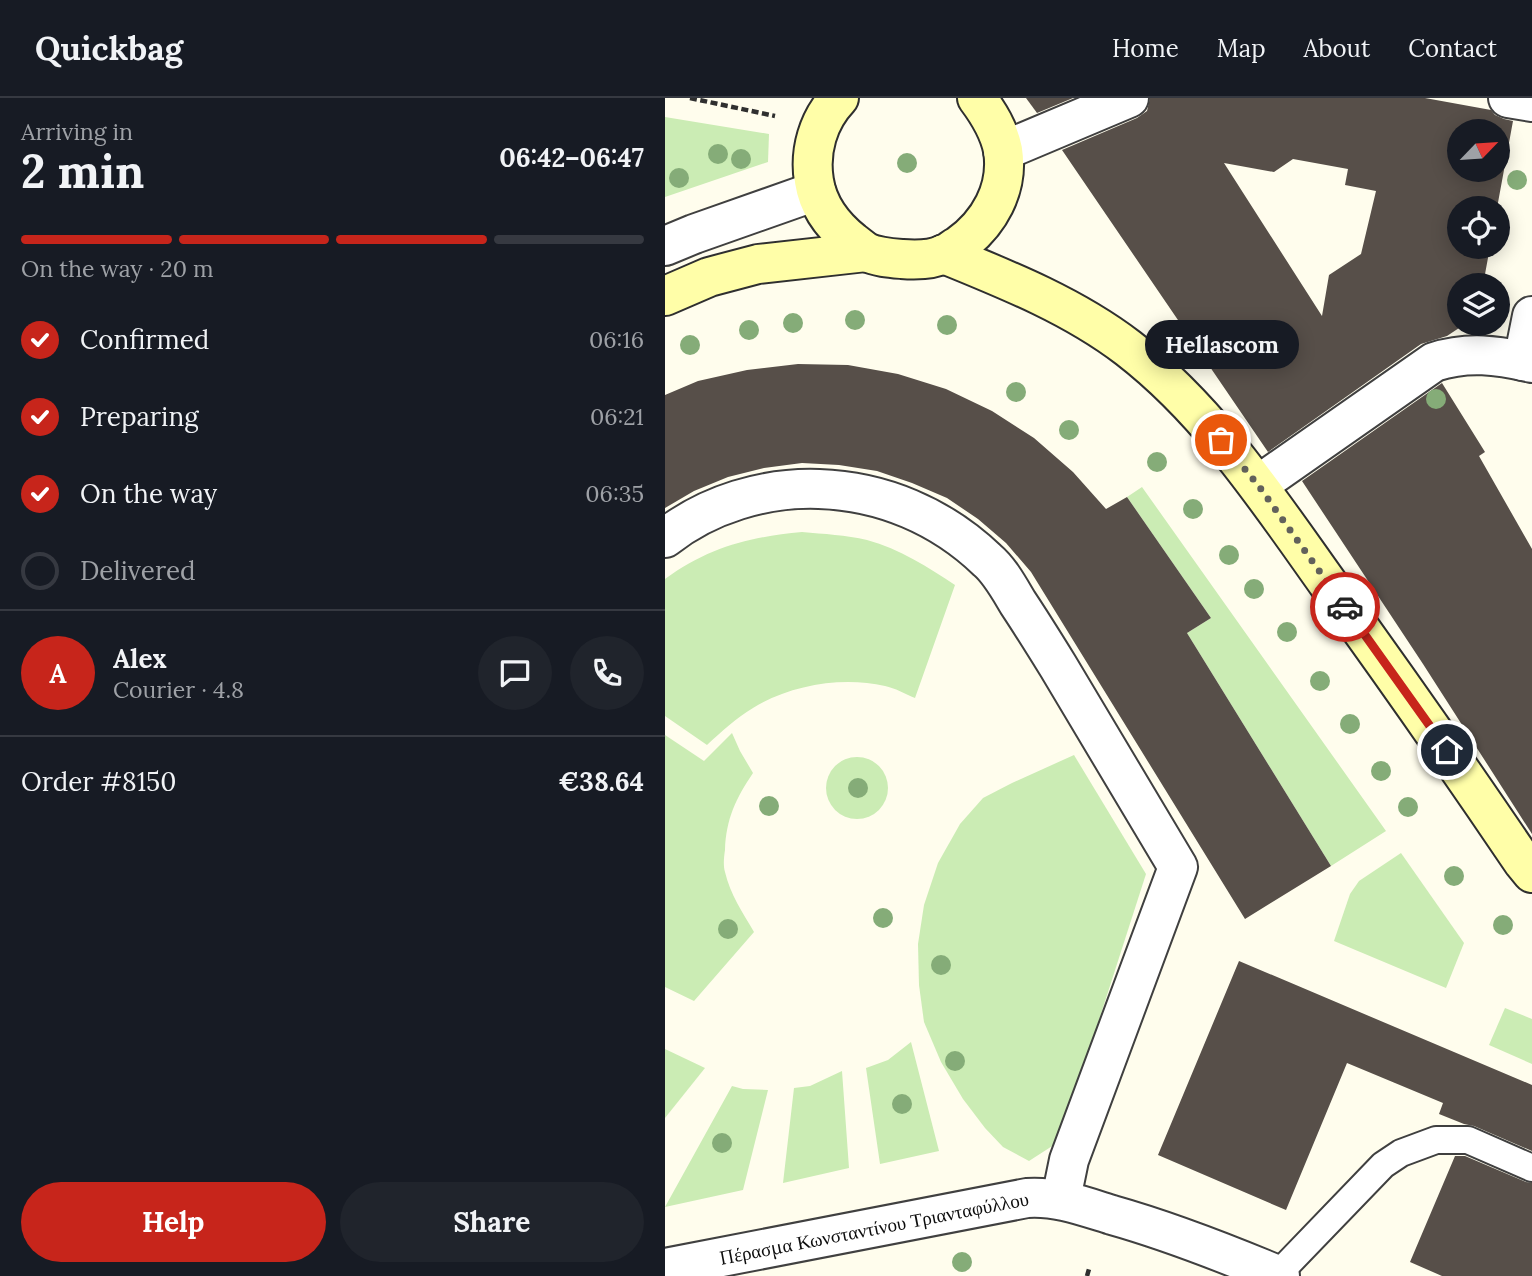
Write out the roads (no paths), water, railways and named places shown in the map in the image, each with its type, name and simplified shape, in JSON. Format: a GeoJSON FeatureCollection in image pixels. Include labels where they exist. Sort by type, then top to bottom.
{"type":"FeatureCollection","features":[{"type":"Feature","properties":{"kind":"main road"},"geometry":{"type":"LineString","coordinates":[[829,112],[814,147],[812,169],[815,191],[824,212],[839,231],[866,252],[885,258],[916,260],[944,254],[973,235],[992,212],[1002,181],[1003,151],[994,123],[977,98]]}},
{"type":"Feature","properties":{"kind":"main road"},"geometry":{"type":"LineString","coordinates":[[665,296],[709,277],[758,264],[866,252]]}},
{"type":"Feature","properties":{"kind":"main road"},"geometry":{"type":"LineString","coordinates":[[944,254],[1011,281],[1098,326],[1161,376],[1195,411],[1258,485],[1532,873]]}},
{"type":"Feature","properties":{"kind":"street"},"geometry":{"type":"LineString","coordinates":[[1003,151],[1129,98]]}},
{"type":"Feature","properties":{"kind":"street"},"geometry":{"type":"LineString","coordinates":[[1509,98],[1532,102]]}},
{"type":"Feature","properties":{"kind":"street"},"geometry":{"type":"LineString","coordinates":[[665,246],[815,191]]}},
{"type":"Feature","properties":{"kind":"street"},"geometry":{"type":"LineString","coordinates":[[1258,485],[1434,362],[1466,354],[1528,362],[1532,316]]}},
{"type":"Feature","properties":{"kind":"street"},"geometry":{"type":"LineString","coordinates":[[665,538],[704,513],[736,500],[769,492],[803,488],[837,489],[871,495],[904,505],[934,520],[989,561],[1044,642],[1178,867],[1069,1160],[1061,1199]]}},
{"type":"Feature","properties":{"kind":"street","name":"Πέρασμα Κωνσταντίνου Τριανταφύλλου"},"geometry":{"type":"LineString","coordinates":[[665,1268],[1042,1197],[1061,1199],[1152,1227],[1278,1275]]}},
{"type":"Feature","properties":{"kind":"lane"},"geometry":{"type":"LineString","coordinates":[[1278,1275],[1383,1165],[1401,1153],[1436,1140],[1468,1140],[1532,1168]]}},
{"type":"Feature","properties":{"kind":"place","name":"Hellascom"},"geometry":{"type":"Point","coordinates":[1221,440]}}]}
